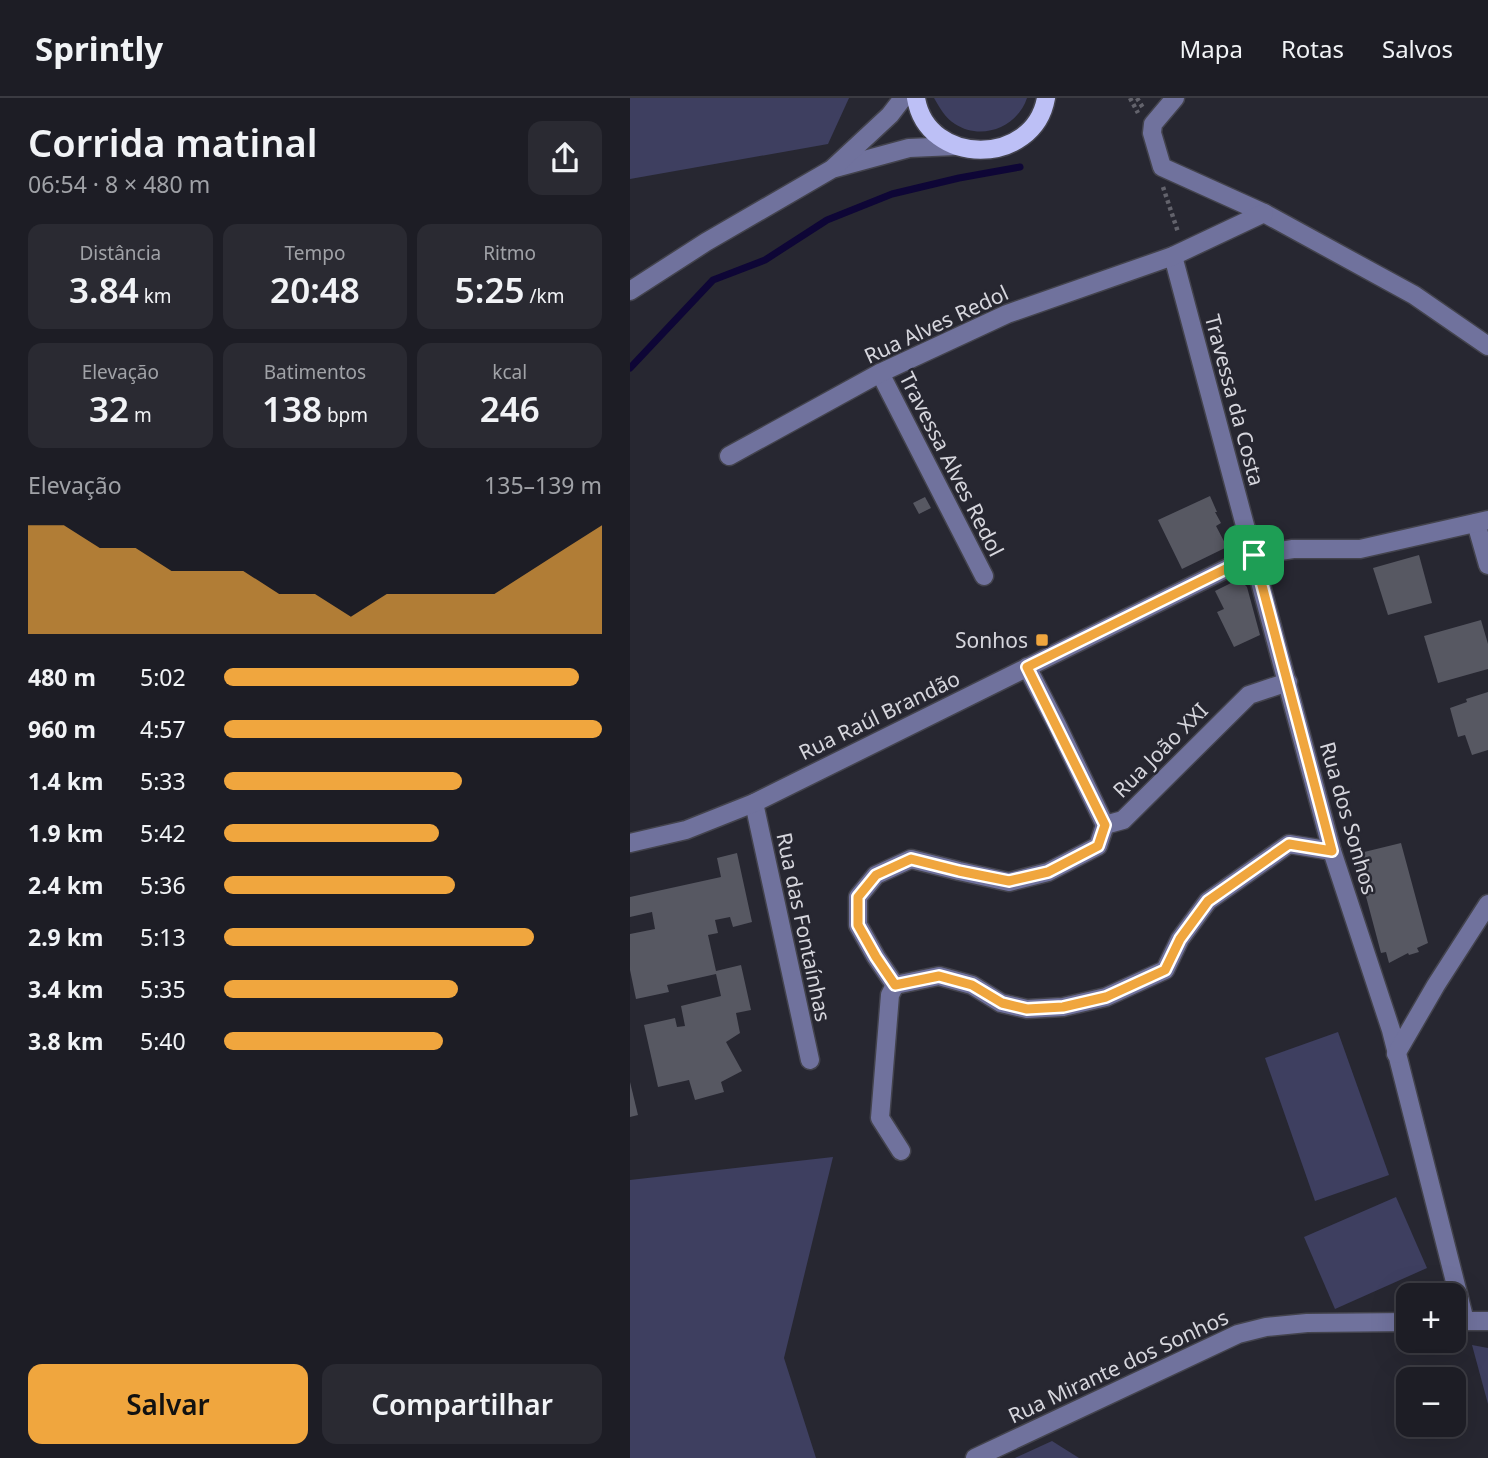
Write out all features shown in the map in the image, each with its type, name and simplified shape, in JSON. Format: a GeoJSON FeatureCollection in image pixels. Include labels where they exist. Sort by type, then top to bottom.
{"type":"FeatureCollection","features":[{"type":"Feature","properties":{"kind":"main road"},"geometry":{"type":"LineString","coordinates":[[916,98],[925,121],[939,136],[955,146],[976,151],[998,149],[1018,140],[1034,125],[1045,106],[1046,98]]}},
{"type":"Feature","properties":{"kind":"street"},"geometry":{"type":"LineString","coordinates":[[630,291],[706,242],[832,169],[890,115],[903,98]]}},
{"type":"Feature","properties":{"kind":"street"},"geometry":{"type":"LineString","coordinates":[[1175,98],[1153,124],[1152,133],[1162,167],[1264,213],[1414,295],[1488,346]]}},
{"type":"Feature","properties":{"kind":"street"},"geometry":{"type":"LineString","coordinates":[[832,169],[909,148],[955,146]]}},
{"type":"Feature","properties":{"kind":"street","name":"Rua Alves Redol"},"geometry":{"type":"LineString","coordinates":[[729,456],[880,373],[1007,314],[1173,256],[1264,213]]}},
{"type":"Feature","properties":{"kind":"street","name":"Travessa da Costa"},"geometry":{"type":"LineString","coordinates":[[1173,256],[1254,555]]}},
{"type":"Feature","properties":{"kind":"street","name":"Travessa Alves Redol"},"geometry":{"type":"LineString","coordinates":[[880,373],[984,576]]}},
{"type":"Feature","properties":{"kind":"street"},"geometry":{"type":"LineString","coordinates":[[1254,555],[1293,549],[1360,548],[1482,522],[1488,565]]}},
{"type":"Feature","properties":{"kind":"street","name":"Rua Raúl Brandão"},"geometry":{"type":"LineString","coordinates":[[630,843],[685,831],[754,803],[1254,555]]}},
{"type":"Feature","properties":{"kind":"street","name":"Rua dos Sonhos"},"geometry":{"type":"LineString","coordinates":[[1254,555],[1332,851],[1391,1030],[1451,1283]]}},
{"type":"Feature","properties":{"kind":"street"},"geometry":{"type":"LineString","coordinates":[[1027,667],[1105,825]]}},
{"type":"Feature","properties":{"kind":"street","name":"Rua João XXI"},"geometry":{"type":"LineString","coordinates":[[895,985],[858,925],[858,897],[876,875],[911,859],[1009,881],[1048,872],[1098,846],[1105,825],[1123,820],[1249,695],[1288,682]]}},
{"type":"Feature","properties":{"kind":"street","name":"Rua das Fontaínhas"},"geometry":{"type":"LineString","coordinates":[[754,803],[810,1060]]}},
{"type":"Feature","properties":{"kind":"street"},"geometry":{"type":"LineString","coordinates":[[901,1151],[880,1118],[890,995],[895,985],[939,976],[972,985],[1002,1003],[1027,1009],[1063,1007],[1106,997],[1165,970],[1180,939],[1208,901],[1289,844],[1332,851]]}},
{"type":"Feature","properties":{"kind":"street"},"geometry":{"type":"LineString","coordinates":[[1396,1054],[1488,904]]}},
{"type":"Feature","properties":{"kind":"street"},"geometry":{"type":"LineString","coordinates":[[1466,1321],[1488,1321]]}},
{"type":"Feature","properties":{"kind":"street","name":"Rua Mirante dos Sonhos"},"geometry":{"type":"LineString","coordinates":[[975,1458],[1238,1334],[1266,1327],[1307,1323],[1396,1322]]}},
{"type":"Feature","properties":{"kind":"shaded area"},"geometry":{"type":"Polygon","coordinates":[[[630,98],[849,98],[828,144],[630,179],[630,98]]]}},
{"type":"Feature","properties":{"kind":"shaded area"},"geometry":{"type":"Polygon","coordinates":[[[934,98],[1027,98],[1022,108],[1007,124],[997,129],[976,131],[951,122],[934,98]]]}},
{"type":"Feature","properties":{"kind":"shaded area"},"geometry":{"type":"Polygon","coordinates":[[[1338,1032],[1389,1175],[1315,1201],[1265,1058],[1338,1032]]]}},
{"type":"Feature","properties":{"kind":"shaded area"},"geometry":{"type":"Polygon","coordinates":[[[833,1157],[784,1358],[816,1458],[630,1458],[630,1180],[833,1157]]]}},
{"type":"Feature","properties":{"kind":"shaded area"},"geometry":{"type":"Polygon","coordinates":[[[1396,1197],[1427,1268],[1335,1309],[1304,1237],[1396,1197]]]}},
{"type":"Feature","properties":{"kind":"shaded area"},"geometry":{"type":"Polygon","coordinates":[[[1472,1345],[1488,1348],[1488,1404],[1472,1345]]]}},
{"type":"Feature","properties":{"kind":"shaded area"},"geometry":{"type":"Polygon","coordinates":[[[1052,1441],[1079,1458],[1015,1458],[1052,1441]]]}},
{"type":"Feature","properties":{"kind":"building"},"geometry":{"type":"Polygon","coordinates":[[[1210,496],[1221,523],[1216,526],[1227,547],[1182,569],[1158,520],[1210,496]]]}},
{"type":"Feature","properties":{"kind":"building"},"geometry":{"type":"Polygon","coordinates":[[[925,497],[931,508],[919,514],[913,503],[925,497]]]}},
{"type":"Feature","properties":{"kind":"building"},"geometry":{"type":"Polygon","coordinates":[[[1419,555],[1432,603],[1388,615],[1373,568],[1419,555]]]}},
{"type":"Feature","properties":{"kind":"building"},"geometry":{"type":"Polygon","coordinates":[[[1239,579],[1247,587],[1260,635],[1234,647],[1217,612],[1224,609],[1215,591],[1239,579]]]}},
{"type":"Feature","properties":{"kind":"building"},"geometry":{"type":"Polygon","coordinates":[[[1481,620],[1488,644],[1488,669],[1438,683],[1424,636],[1481,620]]]}},
{"type":"Feature","properties":{"kind":"building"},"geometry":{"type":"Polygon","coordinates":[[[1488,692],[1488,750],[1472,755],[1465,735],[1458,737],[1450,708],[1488,692]]]}},
{"type":"Feature","properties":{"kind":"building"},"geometry":{"type":"Polygon","coordinates":[[[1401,843],[1428,943],[1417,948],[1419,952],[1408,953],[1389,963],[1386,952],[1381,953],[1356,859],[1361,858],[1360,853],[1401,843]]]}},
{"type":"Feature","properties":{"kind":"building"},"geometry":{"type":"Polygon","coordinates":[[[737,853],[752,922],[733,927],[730,917],[715,920],[718,933],[708,935],[716,971],[741,965],[751,1010],[736,1013],[740,1033],[726,1042],[742,1071],[721,1082],[724,1092],[695,1100],[689,1080],[658,1087],[644,1025],[675,1018],[677,1027],[685,1026],[681,1006],[721,996],[716,974],[667,985],[669,992],[636,999],[630,970],[630,934],[655,929],[652,912],[630,917],[630,897],[721,877],[717,858],[737,853]]]}},
{"type":"Feature","properties":{"kind":"building"},"geometry":{"type":"Polygon","coordinates":[[[630,1082],[638,1115],[630,1117],[630,1082]]]}},
{"type":"Feature","properties":{"kind":"waterway"},"geometry":{"type":"LineString","coordinates":[[630,368],[713,280],[765,260],[827,220],[892,194],[1020,167]]}},
{"type":"Feature","properties":{"kind":"place","name":"Sonhos"},"geometry":{"type":"Point","coordinates":[1042,640]}},
{"type":"Feature","properties":{"kind":"route"},"geometry":{"type":"LineString","coordinates":[[1254,555],[1332,851],[1289,844],[1208,901],[1180,939],[1165,970],[1106,997],[1063,1007],[1027,1009],[1002,1003],[972,985],[939,976],[895,985],[858,925],[858,897],[876,875],[911,859],[1009,881],[1048,872],[1098,846],[1105,825],[1027,667],[1254,555]]}}]}
